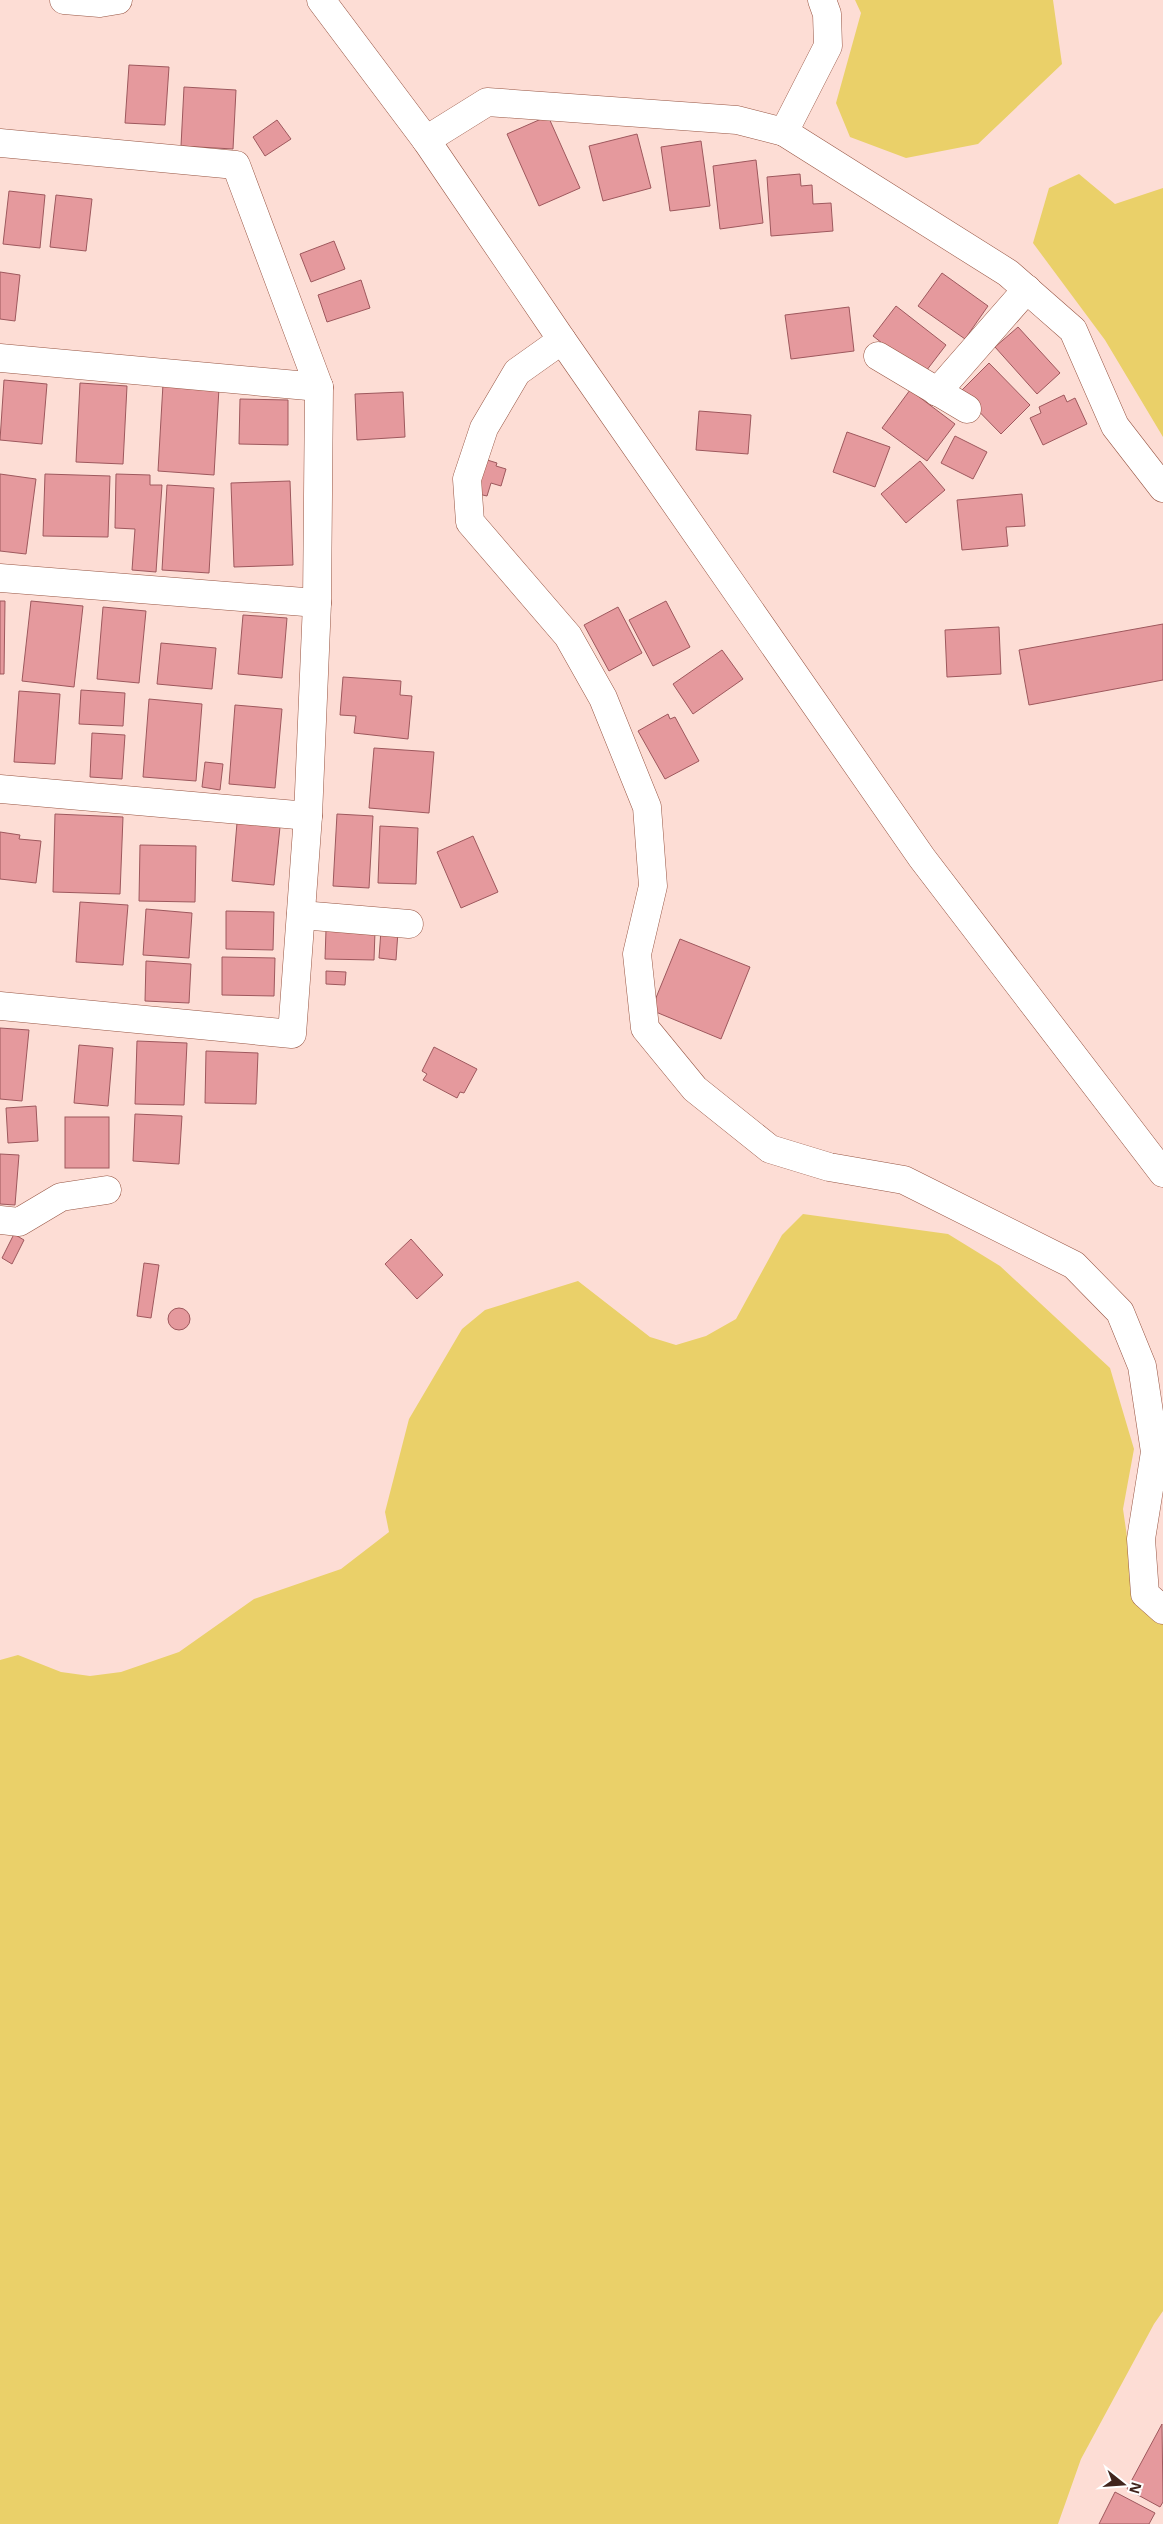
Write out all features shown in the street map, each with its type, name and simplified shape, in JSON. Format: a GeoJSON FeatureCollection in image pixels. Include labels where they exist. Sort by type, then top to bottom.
{"type":"FeatureCollection","features":[{"type":"Feature","properties":{"kind":"street"},"geometry":{"type":"LineString","coordinates":[[64,0],[100,3],[118,0]]}},
{"type":"Feature","properties":{"kind":"street"},"geometry":{"type":"LineString","coordinates":[[321,0],[426,140],[562,340],[922,858],[1163,1173]]}},
{"type":"Feature","properties":{"kind":"street"},"geometry":{"type":"LineString","coordinates":[[784,132],[828,46],[827,14],[822,0]]}},
{"type":"Feature","properties":{"kind":"street"},"geometry":{"type":"LineString","coordinates":[[426,140],[487,102],[737,120],[784,132],[1008,273],[1074,330],[1115,426],[1163,488]]}},
{"type":"Feature","properties":{"kind":"street"},"geometry":{"type":"LineString","coordinates":[[0,143],[236,165],[319,387],[317,603],[308,816],[292,1034],[0,1006]]}},
{"type":"Feature","properties":{"kind":"street"},"geometry":{"type":"LineString","coordinates":[[937,392],[1027,289]]}},
{"type":"Feature","properties":{"kind":"street"},"geometry":{"type":"LineString","coordinates":[[562,340],[517,372],[484,428],[467,479],[470,522],[568,636],[604,698],[647,807],[654,886],[637,954],[645,1028],[694,1089],[770,1149],[829,1167],[904,1180],[1074,1266],[1120,1312],[1142,1366],[1155,1452],[1142,1539],[1145,1594],[1163,1610]]}},
{"type":"Feature","properties":{"kind":"street"},"geometry":{"type":"LineString","coordinates":[[878,356],[966,409]]}},
{"type":"Feature","properties":{"kind":"street"},"geometry":{"type":"LineString","coordinates":[[0,358],[319,387]]}},
{"type":"Feature","properties":{"kind":"street"},"geometry":{"type":"LineString","coordinates":[[0,578],[317,603]]}},
{"type":"Feature","properties":{"kind":"street"},"geometry":{"type":"LineString","coordinates":[[0,789],[308,816]]}},
{"type":"Feature","properties":{"kind":"street"},"geometry":{"type":"LineString","coordinates":[[301,915],[409,924]]}},
{"type":"Feature","properties":{"kind":"street"},"geometry":{"type":"LineString","coordinates":[[0,1220],[19,1222],[61,1197],[107,1190]]}},
{"type":"Feature","properties":{"kind":"shaded area"},"geometry":{"type":"Polygon","coordinates":[[[855,0],[1053,0],[1062,64],[978,144],[906,158],[850,137],[836,103],[861,13],[855,0]]]}},
{"type":"Feature","properties":{"kind":"shaded area"},"geometry":{"type":"Polygon","coordinates":[[[1079,174],[1115,204],[1163,188],[1163,437],[1105,340],[1033,243],[1049,188],[1079,174]]]}},
{"type":"Feature","properties":{"kind":"shaded area"},"geometry":{"type":"Polygon","coordinates":[[[803,1214],[948,1234],[1000,1266],[1110,1368],[1134,1449],[1123,1509],[1136,1599],[1163,1623],[1163,2311],[1154,2324],[1081,2459],[1058,2524],[0,2524],[0,1660],[18,1655],[61,1672],[90,1676],[121,1672],[179,1652],[254,1599],[341,1569],[389,1532],[385,1512],[409,1419],[462,1329],[485,1310],[578,1281],[650,1337],[676,1345],[706,1336],[736,1319],[782,1235],[803,1214]]]}},
{"type":"Feature","properties":{"kind":"building"},"geometry":{"type":"Polygon","coordinates":[[[129,65],[169,67],[165,125],[125,123],[129,65]]]}},
{"type":"Feature","properties":{"kind":"building"},"geometry":{"type":"Polygon","coordinates":[[[184,87],[236,90],[233,149],[181,146],[184,87]]]}},
{"type":"Feature","properties":{"kind":"building"},"geometry":{"type":"Polygon","coordinates":[[[548,116],[580,188],[539,206],[507,134],[548,116]]]}},
{"type":"Feature","properties":{"kind":"building"},"geometry":{"type":"Polygon","coordinates":[[[277,120],[291,139],[265,156],[253,137],[277,120]]]}},
{"type":"Feature","properties":{"kind":"building"},"geometry":{"type":"Polygon","coordinates":[[[637,134],[651,188],[603,201],[589,146],[637,134]]]}},
{"type":"Feature","properties":{"kind":"building"},"geometry":{"type":"Polygon","coordinates":[[[701,141],[710,206],[670,211],[661,147],[701,141]]]}},
{"type":"Feature","properties":{"kind":"building"},"geometry":{"type":"Polygon","coordinates":[[[756,160],[763,223],[720,229],[713,166],[756,160]]]}},
{"type":"Feature","properties":{"kind":"building"},"geometry":{"type":"Polygon","coordinates":[[[800,174],[801,186],[812,185],[813,204],[831,203],[833,231],[771,236],[767,177],[800,174]]]}},
{"type":"Feature","properties":{"kind":"building"},"geometry":{"type":"Polygon","coordinates":[[[9,191],[45,195],[40,248],[3,244],[9,191]]]}},
{"type":"Feature","properties":{"kind":"building"},"geometry":{"type":"Polygon","coordinates":[[[56,195],[92,199],[86,251],[50,247],[56,195]]]}},
{"type":"Feature","properties":{"kind":"building"},"geometry":{"type":"Polygon","coordinates":[[[334,241],[345,269],[311,282],[300,254],[334,241]]]}},
{"type":"Feature","properties":{"kind":"building"},"geometry":{"type":"Polygon","coordinates":[[[0,272],[20,275],[15,321],[0,319],[0,272]]]}},
{"type":"Feature","properties":{"kind":"building"},"geometry":{"type":"Polygon","coordinates":[[[942,273],[988,306],[965,339],[918,306],[942,273]]]}},
{"type":"Feature","properties":{"kind":"building"},"geometry":{"type":"Polygon","coordinates":[[[361,280],[370,308],[327,322],[318,295],[361,280]]]}},
{"type":"Feature","properties":{"kind":"building"},"geometry":{"type":"Polygon","coordinates":[[[896,306],[946,345],[923,375],[873,336],[896,306]]]}},
{"type":"Feature","properties":{"kind":"building"},"geometry":{"type":"Polygon","coordinates":[[[849,307],[854,351],[791,359],[785,315],[849,307]]]}},
{"type":"Feature","properties":{"kind":"building"},"geometry":{"type":"Polygon","coordinates":[[[1018,327],[1060,373],[1037,394],[995,347],[1018,327]]]}},
{"type":"Feature","properties":{"kind":"building"},"geometry":{"type":"Polygon","coordinates":[[[989,363],[1030,405],[1001,434],[960,392],[989,363]]]}},
{"type":"Feature","properties":{"kind":"building"},"geometry":{"type":"Polygon","coordinates":[[[4,380],[47,384],[42,444],[0,440],[4,380]]]}},
{"type":"Feature","properties":{"kind":"building"},"geometry":{"type":"Polygon","coordinates":[[[80,383],[127,386],[123,464],[76,462],[80,383]]]}},
{"type":"Feature","properties":{"kind":"building"},"geometry":{"type":"Polygon","coordinates":[[[163,384],[219,388],[214,475],[158,471],[163,384]]]}},
{"type":"Feature","properties":{"kind":"building"},"geometry":{"type":"Polygon","coordinates":[[[910,390],[955,424],[927,461],[882,428],[910,390]]]}},
{"type":"Feature","properties":{"kind":"building"},"geometry":{"type":"Polygon","coordinates":[[[403,392],[405,437],[357,440],[355,394],[403,392]]]}},
{"type":"Feature","properties":{"kind":"building"},"geometry":{"type":"Polygon","coordinates":[[[1064,395],[1067,402],[1075,398],[1087,424],[1043,445],[1030,418],[1041,413],[1039,407],[1064,395]]]}},
{"type":"Feature","properties":{"kind":"building"},"geometry":{"type":"Polygon","coordinates":[[[240,399],[288,400],[288,445],[239,444],[240,399]]]}},
{"type":"Feature","properties":{"kind":"building"},"geometry":{"type":"Polygon","coordinates":[[[699,411],[751,415],[748,454],[696,450],[699,411]]]}},
{"type":"Feature","properties":{"kind":"building"},"geometry":{"type":"Polygon","coordinates":[[[847,432],[890,447],[875,487],[833,472],[847,432]]]}},
{"type":"Feature","properties":{"kind":"building"},"geometry":{"type":"Polygon","coordinates":[[[955,436],[987,452],[973,479],[941,463],[955,436]]]}},
{"type":"Feature","properties":{"kind":"building"},"geometry":{"type":"Polygon","coordinates":[[[484,459],[497,463],[496,466],[506,469],[501,486],[491,483],[487,496],[474,493],[484,459]]]}},
{"type":"Feature","properties":{"kind":"building"},"geometry":{"type":"Polygon","coordinates":[[[920,461],[945,490],[906,523],[881,494],[920,461]]]}},
{"type":"Feature","properties":{"kind":"building"},"geometry":{"type":"Polygon","coordinates":[[[0,474],[36,479],[26,554],[0,551],[0,474]]]}},
{"type":"Feature","properties":{"kind":"building"},"geometry":{"type":"Polygon","coordinates":[[[45,474],[110,476],[108,537],[43,536],[45,474]]]}},
{"type":"Feature","properties":{"kind":"building"},"geometry":{"type":"Polygon","coordinates":[[[116,474],[150,475],[150,485],[162,485],[156,572],[132,570],[135,529],[115,528],[116,474]]]}},
{"type":"Feature","properties":{"kind":"building"},"geometry":{"type":"Polygon","coordinates":[[[290,481],[293,565],[234,567],[231,483],[290,481]]]}},
{"type":"Feature","properties":{"kind":"building"},"geometry":{"type":"Polygon","coordinates":[[[167,485],[214,488],[209,573],[162,570],[167,485]]]}},
{"type":"Feature","properties":{"kind":"building"},"geometry":{"type":"Polygon","coordinates":[[[1022,494],[1025,526],[1006,527],[1008,546],[962,550],[957,500],[1022,494]]]}},
{"type":"Feature","properties":{"kind":"building"},"geometry":{"type":"Polygon","coordinates":[[[0,601],[5,601],[4,674],[0,674],[0,601]]]}},
{"type":"Feature","properties":{"kind":"building"},"geometry":{"type":"Polygon","coordinates":[[[31,601],[83,606],[74,687],[22,681],[31,601]]]}},
{"type":"Feature","properties":{"kind":"building"},"geometry":{"type":"Polygon","coordinates":[[[666,601],[690,647],[653,666],[629,620],[666,601]]]}},
{"type":"Feature","properties":{"kind":"building"},"geometry":{"type":"Polygon","coordinates":[[[103,607],[146,611],[139,683],[97,679],[103,607]]]}},
{"type":"Feature","properties":{"kind":"building"},"geometry":{"type":"Polygon","coordinates":[[[618,607],[642,653],[609,671],[584,625],[618,607]]]}},
{"type":"Feature","properties":{"kind":"building"},"geometry":{"type":"Polygon","coordinates":[[[243,615],[287,618],[282,678],[238,674],[243,615]]]}},
{"type":"Feature","properties":{"kind":"building"},"geometry":{"type":"Polygon","coordinates":[[[1163,624],[1163,680],[1029,705],[1019,650],[1163,624]]]}},
{"type":"Feature","properties":{"kind":"building"},"geometry":{"type":"Polygon","coordinates":[[[999,627],[1001,674],[947,677],[945,630],[999,627]]]}},
{"type":"Feature","properties":{"kind":"building"},"geometry":{"type":"Polygon","coordinates":[[[161,643],[216,648],[212,689],[157,684],[161,643]]]}},
{"type":"Feature","properties":{"kind":"building"},"geometry":{"type":"Polygon","coordinates":[[[722,650],[743,679],[693,714],[673,684],[722,650]]]}},
{"type":"Feature","properties":{"kind":"building"},"geometry":{"type":"Polygon","coordinates":[[[343,677],[401,681],[400,695],[412,696],[408,739],[354,733],[356,716],[340,715],[343,677]]]}},
{"type":"Feature","properties":{"kind":"building"},"geometry":{"type":"Polygon","coordinates":[[[81,690],[125,693],[123,726],[79,724],[81,690]]]}},
{"type":"Feature","properties":{"kind":"building"},"geometry":{"type":"Polygon","coordinates":[[[19,691],[60,694],[55,764],[14,762],[19,691]]]}},
{"type":"Feature","properties":{"kind":"building"},"geometry":{"type":"Polygon","coordinates":[[[149,699],[202,704],[196,781],[143,777],[149,699]]]}},
{"type":"Feature","properties":{"kind":"building"},"geometry":{"type":"Polygon","coordinates":[[[235,705],[282,709],[275,788],[229,784],[235,705]]]}},
{"type":"Feature","properties":{"kind":"building"},"geometry":{"type":"Polygon","coordinates":[[[668,714],[670,719],[675,717],[699,761],[665,779],[638,731],[668,714]]]}},
{"type":"Feature","properties":{"kind":"building"},"geometry":{"type":"Polygon","coordinates":[[[92,733],[125,735],[122,779],[90,777],[92,733]]]}},
{"type":"Feature","properties":{"kind":"building"},"geometry":{"type":"Polygon","coordinates":[[[374,748],[434,752],[429,813],[369,808],[374,748]]]}},
{"type":"Feature","properties":{"kind":"building"},"geometry":{"type":"Polygon","coordinates":[[[205,762],[223,764],[220,790],[202,787],[205,762]]]}},
{"type":"Feature","properties":{"kind":"building"},"geometry":{"type":"Polygon","coordinates":[[[55,814],[123,817],[120,894],[53,892],[55,814]]]}},
{"type":"Feature","properties":{"kind":"building"},"geometry":{"type":"Polygon","coordinates":[[[337,814],[373,816],[369,888],[333,886],[337,814]]]}},
{"type":"Feature","properties":{"kind":"building"},"geometry":{"type":"Polygon","coordinates":[[[237,823],[280,827],[274,885],[232,881],[237,823]]]}},
{"type":"Feature","properties":{"kind":"building"},"geometry":{"type":"Polygon","coordinates":[[[380,826],[418,828],[416,884],[378,883],[380,826]]]}},
{"type":"Feature","properties":{"kind":"building"},"geometry":{"type":"Polygon","coordinates":[[[0,832],[20,835],[19,839],[41,841],[36,883],[0,879],[0,832]]]}},
{"type":"Feature","properties":{"kind":"building"},"geometry":{"type":"Polygon","coordinates":[[[473,836],[498,892],[461,908],[437,852],[473,836]]]}},
{"type":"Feature","properties":{"kind":"building"},"geometry":{"type":"Polygon","coordinates":[[[140,845],[196,846],[195,902],[139,901],[140,845]]]}},
{"type":"Feature","properties":{"kind":"building"},"geometry":{"type":"Polygon","coordinates":[[[80,902],[128,905],[123,965],[76,962],[80,902]]]}},
{"type":"Feature","properties":{"kind":"building"},"geometry":{"type":"Polygon","coordinates":[[[146,909],[192,913],[189,958],[143,955],[146,909]]]}},
{"type":"Feature","properties":{"kind":"building"},"geometry":{"type":"Polygon","coordinates":[[[226,911],[274,912],[273,950],[226,949],[226,911]]]}},
{"type":"Feature","properties":{"kind":"building"},"geometry":{"type":"Polygon","coordinates":[[[326,930],[375,931],[374,960],[325,959],[326,930]]]}},
{"type":"Feature","properties":{"kind":"building"},"geometry":{"type":"Polygon","coordinates":[[[381,930],[398,931],[396,960],[379,958],[381,930]]]}},
{"type":"Feature","properties":{"kind":"building"},"geometry":{"type":"Polygon","coordinates":[[[680,939],[750,967],[721,1039],[651,1010],[680,939]]]}},
{"type":"Feature","properties":{"kind":"building"},"geometry":{"type":"Polygon","coordinates":[[[222,957],[275,958],[274,996],[222,995],[222,957]]]}},
{"type":"Feature","properties":{"kind":"building"},"geometry":{"type":"Polygon","coordinates":[[[146,961],[191,964],[189,1003],[145,1001],[146,961]]]}},
{"type":"Feature","properties":{"kind":"building"},"geometry":{"type":"Polygon","coordinates":[[[326,971],[346,972],[345,985],[326,984],[326,971]]]}},
{"type":"Feature","properties":{"kind":"building"},"geometry":{"type":"Polygon","coordinates":[[[0,1028],[29,1030],[22,1101],[0,1099],[0,1028]]]}},
{"type":"Feature","properties":{"kind":"building"},"geometry":{"type":"Polygon","coordinates":[[[137,1041],[187,1043],[184,1105],[135,1104],[137,1041]]]}},
{"type":"Feature","properties":{"kind":"building"},"geometry":{"type":"Polygon","coordinates":[[[79,1045],[113,1048],[108,1106],[74,1103],[79,1045]]]}},
{"type":"Feature","properties":{"kind":"building"},"geometry":{"type":"Polygon","coordinates":[[[434,1047],[477,1069],[464,1093],[460,1092],[457,1098],[423,1080],[427,1074],[422,1071],[434,1047]]]}},
{"type":"Feature","properties":{"kind":"building"},"geometry":{"type":"Polygon","coordinates":[[[206,1051],[258,1053],[256,1104],[205,1103],[206,1051]]]}},
{"type":"Feature","properties":{"kind":"building"},"geometry":{"type":"Polygon","coordinates":[[[36,1106],[38,1141],[8,1143],[6,1108],[36,1106]]]}},
{"type":"Feature","properties":{"kind":"building"},"geometry":{"type":"Polygon","coordinates":[[[135,1114],[182,1116],[179,1164],[133,1161],[135,1114]]]}},
{"type":"Feature","properties":{"kind":"building"},"geometry":{"type":"Polygon","coordinates":[[[65,1117],[109,1117],[109,1168],[65,1168],[65,1117]]]}},
{"type":"Feature","properties":{"kind":"building"},"geometry":{"type":"Polygon","coordinates":[[[0,1154],[19,1155],[15,1205],[0,1204],[0,1154]]]}},
{"type":"Feature","properties":{"kind":"building"},"geometry":{"type":"Polygon","coordinates":[[[14,1234],[24,1240],[12,1264],[2,1258],[14,1234]]]}},
{"type":"Feature","properties":{"kind":"building"},"geometry":{"type":"Polygon","coordinates":[[[411,1239],[443,1275],[417,1299],[385,1264],[411,1239]]]}},
{"type":"Feature","properties":{"kind":"building"},"geometry":{"type":"Polygon","coordinates":[[[144,1263],[159,1265],[151,1318],[137,1316],[144,1263]]]}},
{"type":"Feature","properties":{"kind":"building"},"geometry":{"type":"Polygon","coordinates":[[[175,1308],[183,1308],[190,1315],[190,1323],[183,1330],[175,1330],[168,1323],[168,1315],[175,1308]]]}},
{"type":"Feature","properties":{"kind":"building"},"geometry":{"type":"Polygon","coordinates":[[[1162,2424],[1163,2502],[1160,2507],[1127,2489],[1162,2424]]]}},
{"type":"Feature","properties":{"kind":"building"},"geometry":{"type":"Polygon","coordinates":[[[1115,2492],[1155,2513],[1149,2524],[1099,2524],[1115,2492]]]}}]}
